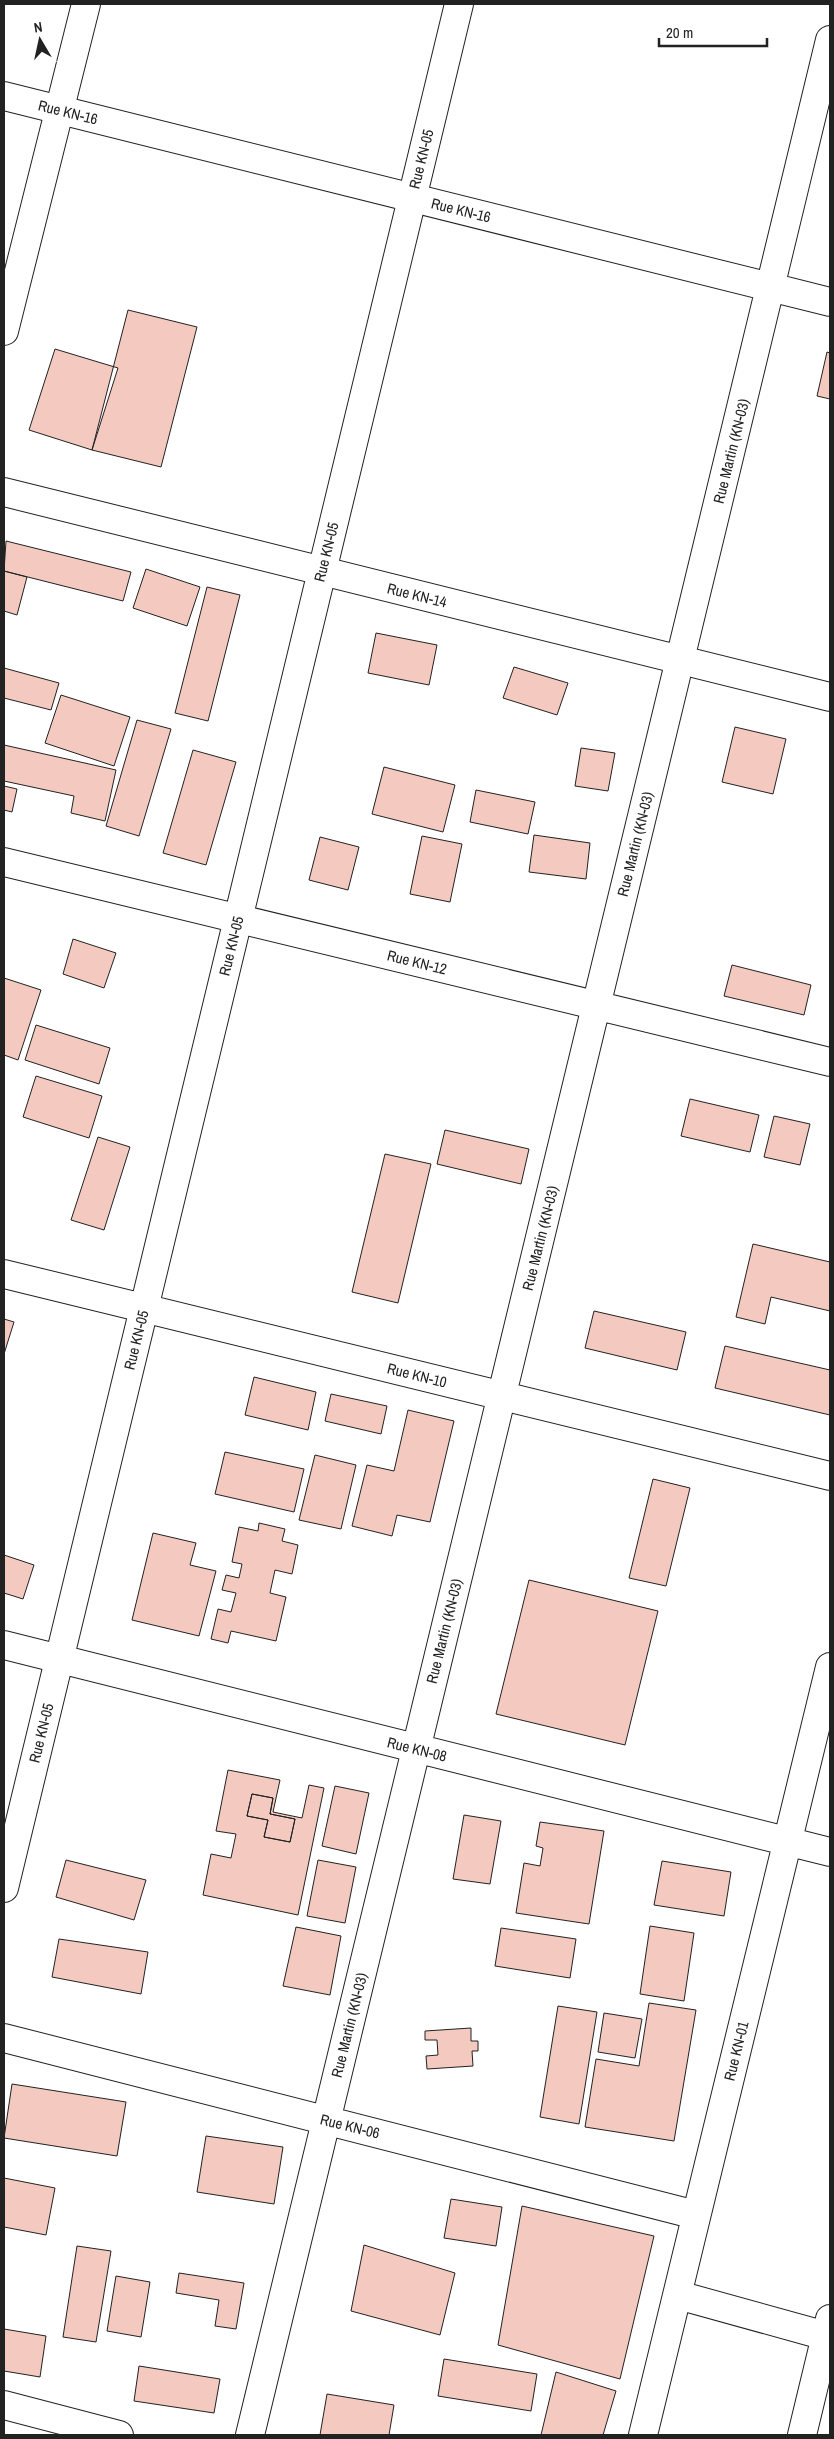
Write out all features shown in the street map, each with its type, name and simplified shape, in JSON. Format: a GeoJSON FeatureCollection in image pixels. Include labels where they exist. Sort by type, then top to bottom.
{"type":"FeatureCollection","features":[{"type":"Feature","properties":{"kind":"street"},"geometry":{"type":"LineString","coordinates":[[4,331],[86,4]]}},
{"type":"Feature","properties":{"kind":"street","name":"Rue KN-05"},"geometry":{"type":"LineString","coordinates":[[4,1888],[459,4]]}},
{"type":"Feature","properties":{"kind":"street","name":"Rue Martin (KN-03)"},"geometry":{"type":"LineString","coordinates":[[250,2435],[830,40]]}},
{"type":"Feature","properties":{"kind":"street","name":"Rue KN-16"},"geometry":{"type":"LineString","coordinates":[[4,96],[830,302]]}},
{"type":"Feature","properties":{"kind":"street","name":"Rue KN-14"},"geometry":{"type":"LineString","coordinates":[[4,492],[830,697]]}},
{"type":"Feature","properties":{"kind":"street","name":"Rue KN-12"},"geometry":{"type":"LineString","coordinates":[[4,862],[830,1062]]}},
{"type":"Feature","properties":{"kind":"street","name":"Rue KN-10"},"geometry":{"type":"LineString","coordinates":[[4,1274],[830,1476]]}},
{"type":"Feature","properties":{"kind":"street","name":"Rue KN-08"},"geometry":{"type":"LineString","coordinates":[[4,1645],[830,1852]]}},
{"type":"Feature","properties":{"kind":"street","name":"Rue KN-01"},"geometry":{"type":"LineString","coordinates":[[643,2435],[830,1667]]}},
{"type":"Feature","properties":{"kind":"street","name":"Rue KN-06"},"geometry":{"type":"LineString","coordinates":[[4,2038],[696,2215]]}},
{"type":"Feature","properties":{"kind":"street"},"geometry":{"type":"LineString","coordinates":[[678,2295],[828,2328],[802,2435]]}},
{"type":"Feature","properties":{"kind":"street"},"geometry":{"type":"LineString","coordinates":[[4,2405],[119,2435]]}},
{"type":"Feature","properties":{"kind":"building"},"geometry":{"type":"Polygon","coordinates":[[[128,310],[197,327],[161,467],[92,450],[128,310]]]}},
{"type":"Feature","properties":{"kind":"building"},"geometry":{"type":"Polygon","coordinates":[[[55,349],[118,368],[92,450],[29,430],[55,349]]]}},
{"type":"Feature","properties":{"kind":"building"},"geometry":{"type":"Polygon","coordinates":[[[827,352],[830,353],[830,399],[817,396],[827,352]]]}},
{"type":"Feature","properties":{"kind":"building"},"geometry":{"type":"Polygon","coordinates":[[[6,541],[131,572],[123,601],[4,571],[6,541]]]}},
{"type":"Feature","properties":{"kind":"building"},"geometry":{"type":"Polygon","coordinates":[[[146,569],[200,587],[187,626],[133,608],[146,569]]]}},
{"type":"Feature","properties":{"kind":"building"},"geometry":{"type":"Polygon","coordinates":[[[4,571],[27,577],[17,615],[4,611],[4,571]]]}},
{"type":"Feature","properties":{"kind":"building"},"geometry":{"type":"Polygon","coordinates":[[[207,587],[240,595],[208,721],[175,713],[207,587]]]}},
{"type":"Feature","properties":{"kind":"building"},"geometry":{"type":"Polygon","coordinates":[[[376,633],[437,645],[429,685],[368,673],[376,633]]]}},
{"type":"Feature","properties":{"kind":"building"},"geometry":{"type":"Polygon","coordinates":[[[514,667],[568,683],[557,715],[503,698],[514,667]]]}},
{"type":"Feature","properties":{"kind":"building"},"geometry":{"type":"Polygon","coordinates":[[[4,668],[59,683],[51,710],[4,698],[4,668]]]}},
{"type":"Feature","properties":{"kind":"building"},"geometry":{"type":"Polygon","coordinates":[[[61,695],[130,717],[114,766],[45,743],[61,695]]]}},
{"type":"Feature","properties":{"kind":"building"},"geometry":{"type":"Polygon","coordinates":[[[137,720],[171,729],[139,836],[106,826],[137,720]]]}},
{"type":"Feature","properties":{"kind":"building"},"geometry":{"type":"Polygon","coordinates":[[[735,727],[786,739],[773,794],[722,782],[735,727]]]}},
{"type":"Feature","properties":{"kind":"building"},"geometry":{"type":"Polygon","coordinates":[[[4,745],[116,770],[105,821],[71,813],[74,796],[4,781],[4,745]]]}},
{"type":"Feature","properties":{"kind":"building"},"geometry":{"type":"Polygon","coordinates":[[[581,748],[615,753],[608,791],[575,786],[581,748]]]}},
{"type":"Feature","properties":{"kind":"building"},"geometry":{"type":"Polygon","coordinates":[[[193,750],[236,762],[206,865],[163,853],[193,750]]]}},
{"type":"Feature","properties":{"kind":"building"},"geometry":{"type":"Polygon","coordinates":[[[384,767],[455,785],[443,832],[372,814],[384,767]]]}},
{"type":"Feature","properties":{"kind":"building"},"geometry":{"type":"Polygon","coordinates":[[[4,786],[17,789],[12,812],[4,810],[4,786]]]}},
{"type":"Feature","properties":{"kind":"building"},"geometry":{"type":"Polygon","coordinates":[[[476,790],[535,802],[528,834],[470,822],[476,790]]]}},
{"type":"Feature","properties":{"kind":"building"},"geometry":{"type":"Polygon","coordinates":[[[534,835],[590,843],[586,879],[529,872],[534,835]]]}},
{"type":"Feature","properties":{"kind":"building"},"geometry":{"type":"Polygon","coordinates":[[[422,836],[462,844],[450,902],[410,894],[422,836]]]}},
{"type":"Feature","properties":{"kind":"building"},"geometry":{"type":"Polygon","coordinates":[[[320,837],[359,847],[348,890],[309,880],[320,837]]]}},
{"type":"Feature","properties":{"kind":"building"},"geometry":{"type":"Polygon","coordinates":[[[73,939],[116,953],[104,988],[63,974],[73,939]]]}},
{"type":"Feature","properties":{"kind":"building"},"geometry":{"type":"Polygon","coordinates":[[[732,965],[811,985],[804,1015],[724,996],[732,965]]]}},
{"type":"Feature","properties":{"kind":"building"},"geometry":{"type":"Polygon","coordinates":[[[4,978],[41,990],[18,1060],[4,1055],[4,978]]]}},
{"type":"Feature","properties":{"kind":"building"},"geometry":{"type":"Polygon","coordinates":[[[36,1025],[110,1048],[99,1084],[25,1060],[36,1025]]]}},
{"type":"Feature","properties":{"kind":"building"},"geometry":{"type":"Polygon","coordinates":[[[36,1076],[102,1096],[89,1138],[23,1117],[36,1076]]]}},
{"type":"Feature","properties":{"kind":"building"},"geometry":{"type":"Polygon","coordinates":[[[690,1099],[759,1115],[750,1152],[681,1136],[690,1099]]]}},
{"type":"Feature","properties":{"kind":"building"},"geometry":{"type":"Polygon","coordinates":[[[774,1116],[810,1124],[800,1165],[764,1157],[774,1116]]]}},
{"type":"Feature","properties":{"kind":"building"},"geometry":{"type":"Polygon","coordinates":[[[445,1130],[529,1149],[521,1184],[437,1164],[445,1130]]]}},
{"type":"Feature","properties":{"kind":"building"},"geometry":{"type":"Polygon","coordinates":[[[98,1137],[130,1147],[104,1230],[71,1220],[98,1137]]]}},
{"type":"Feature","properties":{"kind":"building"},"geometry":{"type":"Polygon","coordinates":[[[385,1154],[431,1164],[398,1303],[352,1292],[385,1154]]]}},
{"type":"Feature","properties":{"kind":"building"},"geometry":{"type":"Polygon","coordinates":[[[753,1244],[830,1262],[830,1311],[771,1297],[765,1324],[736,1317],[753,1244]]]}},
{"type":"Feature","properties":{"kind":"building"},"geometry":{"type":"Polygon","coordinates":[[[594,1311],[686,1332],[677,1370],[585,1348],[594,1311]]]}},
{"type":"Feature","properties":{"kind":"building"},"geometry":{"type":"Polygon","coordinates":[[[4,1319],[14,1322],[4,1354],[4,1319]]]}},
{"type":"Feature","properties":{"kind":"building"},"geometry":{"type":"Polygon","coordinates":[[[725,1346],[830,1370],[830,1415],[715,1388],[725,1346]]]}},
{"type":"Feature","properties":{"kind":"building"},"geometry":{"type":"Polygon","coordinates":[[[254,1377],[316,1392],[308,1430],[245,1415],[254,1377]]]}},
{"type":"Feature","properties":{"kind":"building"},"geometry":{"type":"Polygon","coordinates":[[[331,1394],[387,1406],[381,1434],[325,1421],[331,1394]]]}},
{"type":"Feature","properties":{"kind":"building"},"geometry":{"type":"Polygon","coordinates":[[[408,1410],[454,1421],[430,1522],[397,1515],[392,1536],[352,1526],[367,1465],[394,1471],[408,1410]]]}},
{"type":"Feature","properties":{"kind":"building"},"geometry":{"type":"Polygon","coordinates":[[[225,1452],[304,1469],[294,1512],[215,1494],[225,1452]]]}},
{"type":"Feature","properties":{"kind":"building"},"geometry":{"type":"Polygon","coordinates":[[[315,1455],[356,1465],[341,1529],[299,1520],[315,1455]]]}},
{"type":"Feature","properties":{"kind":"building"},"geometry":{"type":"Polygon","coordinates":[[[653,1479],[690,1488],[666,1586],[629,1578],[653,1479]]]}},
{"type":"Feature","properties":{"kind":"building"},"geometry":{"type":"Polygon","coordinates":[[[259,1523],[285,1529],[282,1541],[298,1545],[292,1574],[275,1570],[270,1593],[286,1597],[276,1641],[231,1631],[228,1643],[211,1639],[218,1609],[231,1612],[236,1593],[222,1590],[226,1575],[239,1578],[242,1564],[232,1562],[239,1527],[258,1531],[259,1523]]]}},
{"type":"Feature","properties":{"kind":"building"},"geometry":{"type":"Polygon","coordinates":[[[153,1533],[196,1543],[190,1565],[216,1571],[199,1636],[132,1620],[153,1533]]]}},
{"type":"Feature","properties":{"kind":"building"},"geometry":{"type":"Polygon","coordinates":[[[4,1555],[34,1565],[23,1599],[4,1593],[4,1555]]]}},
{"type":"Feature","properties":{"kind":"building"},"geometry":{"type":"Polygon","coordinates":[[[529,1580],[658,1611],[625,1745],[496,1714],[529,1580]]]}},
{"type":"Feature","properties":{"kind":"building"},"geometry":{"type":"Polygon","coordinates":[[[228,1770],[280,1780],[273,1812],[302,1818],[309,1785],[324,1788],[298,1915],[203,1895],[211,1854],[231,1858],[236,1834],[216,1831],[228,1770]],[[252,1794],[247,1816],[268,1820],[264,1837],[290,1842],[295,1819],[270,1814],[273,1798],[252,1794]]]}},
{"type":"Feature","properties":{"kind":"building"},"geometry":{"type":"Polygon","coordinates":[[[335,1786],[369,1793],[356,1854],[322,1846],[335,1786]]]}},
{"type":"Feature","properties":{"kind":"building"},"geometry":{"type":"Polygon","coordinates":[[[252,1794],[273,1798],[270,1814],[295,1819],[290,1842],[264,1837],[268,1820],[247,1816],[252,1794]]]}},
{"type":"Feature","properties":{"kind":"building"},"geometry":{"type":"Polygon","coordinates":[[[464,1815],[501,1821],[490,1884],[453,1879],[464,1815]]]}},
{"type":"Feature","properties":{"kind":"building"},"geometry":{"type":"Polygon","coordinates":[[[540,1822],[604,1831],[589,1924],[516,1913],[524,1863],[540,1866],[543,1848],[536,1846],[540,1822]]]}},
{"type":"Feature","properties":{"kind":"building"},"geometry":{"type":"Polygon","coordinates":[[[66,1860],[146,1880],[134,1920],[56,1897],[66,1860]]]}},
{"type":"Feature","properties":{"kind":"building"},"geometry":{"type":"Polygon","coordinates":[[[318,1860],[356,1867],[345,1923],[307,1916],[318,1860]]]}},
{"type":"Feature","properties":{"kind":"building"},"geometry":{"type":"Polygon","coordinates":[[[662,1861],[731,1872],[724,1916],[654,1905],[662,1861]]]}},
{"type":"Feature","properties":{"kind":"building"},"geometry":{"type":"Polygon","coordinates":[[[650,1926],[694,1933],[684,2001],[640,1994],[650,1926]]]}},
{"type":"Feature","properties":{"kind":"building"},"geometry":{"type":"Polygon","coordinates":[[[296,1927],[341,1936],[330,1995],[283,1986],[296,1927]]]}},
{"type":"Feature","properties":{"kind":"building"},"geometry":{"type":"Polygon","coordinates":[[[501,1928],[576,1939],[570,1978],[495,1966],[501,1928]]]}},
{"type":"Feature","properties":{"kind":"building"},"geometry":{"type":"Polygon","coordinates":[[[59,1939],[148,1952],[141,1994],[52,1977],[59,1939]]]}},
{"type":"Feature","properties":{"kind":"building"},"geometry":{"type":"Polygon","coordinates":[[[649,2003],[696,2010],[674,2141],[585,2127],[596,2059],[639,2066],[649,2003]]]}},
{"type":"Feature","properties":{"kind":"building"},"geometry":{"type":"Polygon","coordinates":[[[558,2006],[597,2012],[579,2124],[540,2117],[558,2006]]]}},
{"type":"Feature","properties":{"kind":"building"},"geometry":{"type":"Polygon","coordinates":[[[604,2013],[642,2019],[635,2058],[598,2052],[604,2013]]]}},
{"type":"Feature","properties":{"kind":"building"},"geometry":{"type":"Polygon","coordinates":[[[471,2028],[471,2041],[478,2041],[478,2051],[472,2051],[473,2066],[427,2069],[426,2056],[438,2055],[437,2040],[425,2040],[425,2031],[471,2028]]]}},
{"type":"Feature","properties":{"kind":"building"},"geometry":{"type":"Polygon","coordinates":[[[12,2084],[126,2102],[117,2156],[4,2138],[12,2084]]]}},
{"type":"Feature","properties":{"kind":"building"},"geometry":{"type":"Polygon","coordinates":[[[206,2136],[283,2147],[274,2204],[197,2192],[206,2136]]]}},
{"type":"Feature","properties":{"kind":"building"},"geometry":{"type":"Polygon","coordinates":[[[4,2178],[55,2188],[46,2235],[4,2227],[4,2178]]]}},
{"type":"Feature","properties":{"kind":"building"},"geometry":{"type":"Polygon","coordinates":[[[451,2199],[502,2207],[496,2246],[444,2238],[451,2199]]]}},
{"type":"Feature","properties":{"kind":"building"},"geometry":{"type":"Polygon","coordinates":[[[522,2206],[654,2236],[620,2379],[498,2345],[522,2206]]]}},
{"type":"Feature","properties":{"kind":"building"},"geometry":{"type":"Polygon","coordinates":[[[364,2245],[455,2273],[440,2335],[351,2311],[364,2245]]]}},
{"type":"Feature","properties":{"kind":"building"},"geometry":{"type":"Polygon","coordinates":[[[77,2246],[111,2251],[96,2342],[63,2337],[77,2246]]]}},
{"type":"Feature","properties":{"kind":"building"},"geometry":{"type":"Polygon","coordinates":[[[179,2273],[244,2283],[236,2329],[215,2326],[219,2300],[176,2293],[179,2273]]]}},
{"type":"Feature","properties":{"kind":"building"},"geometry":{"type":"Polygon","coordinates":[[[116,2276],[150,2282],[141,2337],[107,2331],[116,2276]]]}},
{"type":"Feature","properties":{"kind":"building"},"geometry":{"type":"Polygon","coordinates":[[[4,2329],[46,2336],[40,2377],[4,2371],[4,2329]]]}},
{"type":"Feature","properties":{"kind":"building"},"geometry":{"type":"Polygon","coordinates":[[[444,2359],[537,2374],[531,2411],[438,2396],[444,2359]]]}},
{"type":"Feature","properties":{"kind":"building"},"geometry":{"type":"Polygon","coordinates":[[[139,2366],[220,2379],[214,2413],[134,2401],[139,2366]]]}},
{"type":"Feature","properties":{"kind":"building"},"geometry":{"type":"Polygon","coordinates":[[[556,2372],[616,2391],[603,2435],[541,2435],[556,2372]]]}},
{"type":"Feature","properties":{"kind":"building"},"geometry":{"type":"Polygon","coordinates":[[[327,2394],[394,2405],[389,2435],[320,2435],[327,2394]]]}}]}
